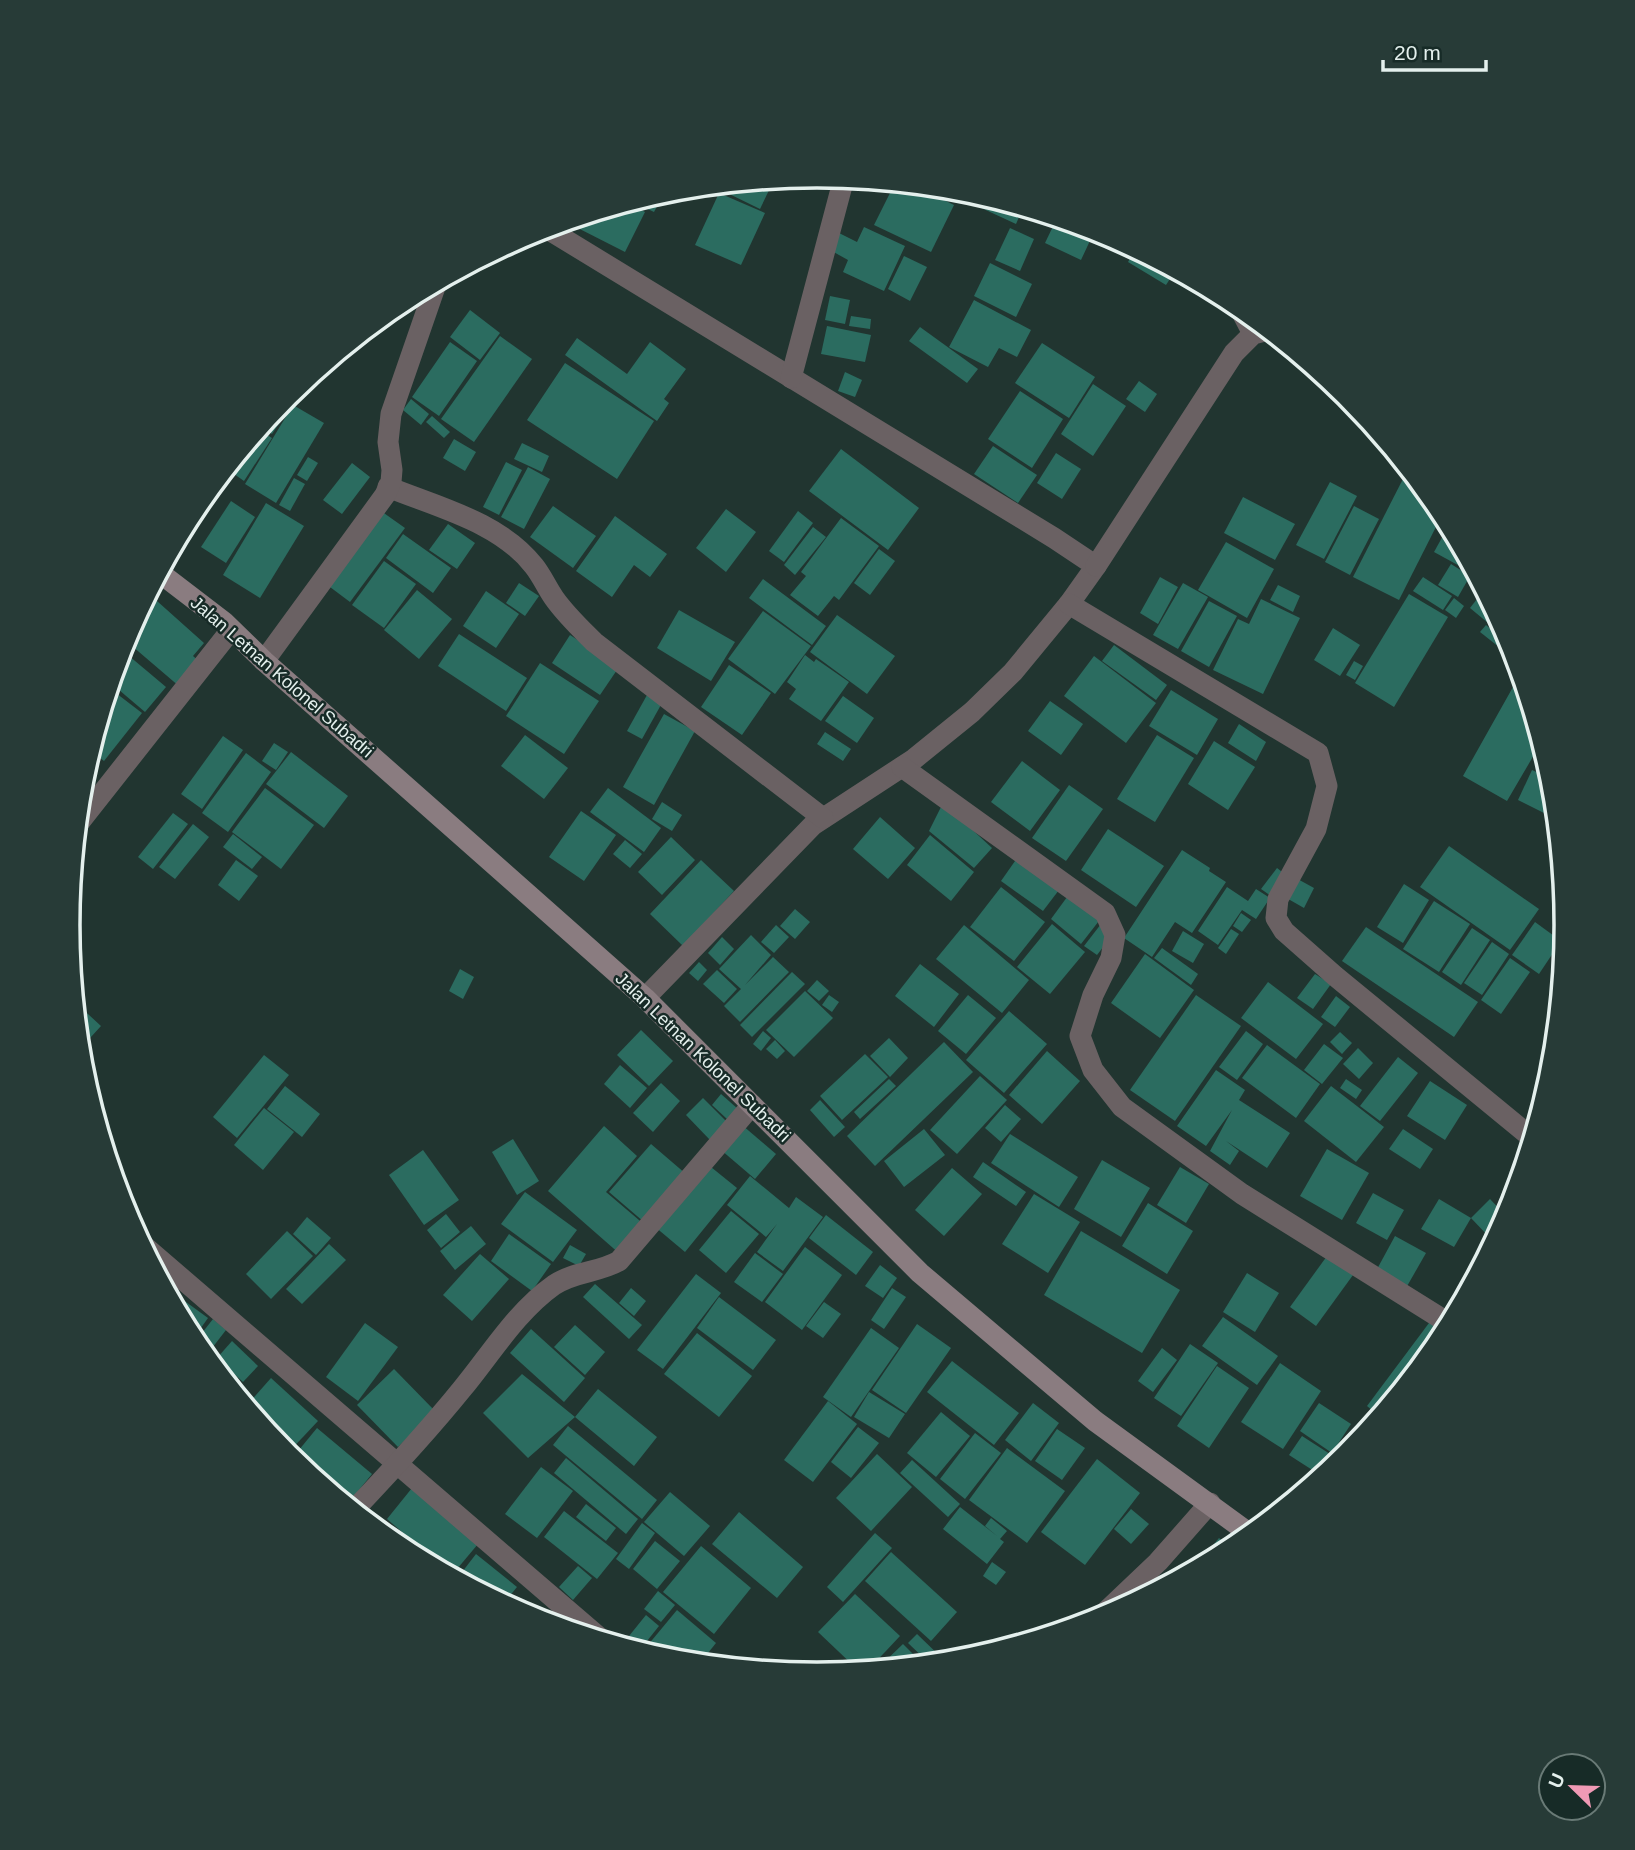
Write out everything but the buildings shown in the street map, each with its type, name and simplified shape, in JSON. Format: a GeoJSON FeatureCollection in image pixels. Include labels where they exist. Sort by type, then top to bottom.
{"type":"FeatureCollection","features":[{"type":"Feature","properties":{"kind":"main road","name":"Jalan Letnan Kolonel Subadri"},"geometry":{"type":"LineString","coordinates":[[167,579],[231,630],[645,998],[920,1273],[1095,1421],[1242,1528]]}},
{"type":"Feature","properties":{"kind":"street"},"geometry":{"type":"LineString","coordinates":[[792,378],[841,189]]}},
{"type":"Feature","properties":{"kind":"street"},"geometry":{"type":"LineString","coordinates":[[558,235],[1096,566]]}},
{"type":"Feature","properties":{"kind":"street"},"geometry":{"type":"LineString","coordinates":[[264,661],[385,495],[392,471],[388,442],[391,414],[431,298]]}},
{"type":"Feature","properties":{"kind":"street"},"geometry":{"type":"LineString","coordinates":[[645,998],[713,926],[823,818],[902,767],[972,712],[1013,672],[1069,604],[1096,566],[1234,353],[1258,334]]}},
{"type":"Feature","properties":{"kind":"street"},"geometry":{"type":"LineString","coordinates":[[388,487],[481,524],[508,542],[533,565],[572,621],[594,642],[823,818]]}},
{"type":"Feature","properties":{"kind":"street"},"geometry":{"type":"LineString","coordinates":[[1069,604],[1318,753],[1327,786],[1316,829],[1278,899],[1276,918],[1284,931],[1335,976],[1524,1132]]}},
{"type":"Feature","properties":{"kind":"street"},"geometry":{"type":"LineString","coordinates":[[90,808],[231,630]]}},
{"type":"Feature","properties":{"kind":"street"},"geometry":{"type":"LineString","coordinates":[[902,767],[1105,913],[1115,935],[1111,958],[1093,995],[1080,1036],[1093,1070],[1122,1107],[1242,1195],[1440,1318]]}},
{"type":"Feature","properties":{"kind":"street"},"geometry":{"type":"LineString","coordinates":[[361,1503],[397,1464],[528,1307],[574,1274],[606,1268],[619,1261],[752,1105]]}},
{"type":"Feature","properties":{"kind":"street"},"geometry":{"type":"LineString","coordinates":[[164,1264],[583,1624]]}},
{"type":"Feature","properties":{"kind":"street"},"geometry":{"type":"LineString","coordinates":[[1122,1596],[1158,1562],[1210,1503]]}}]}
